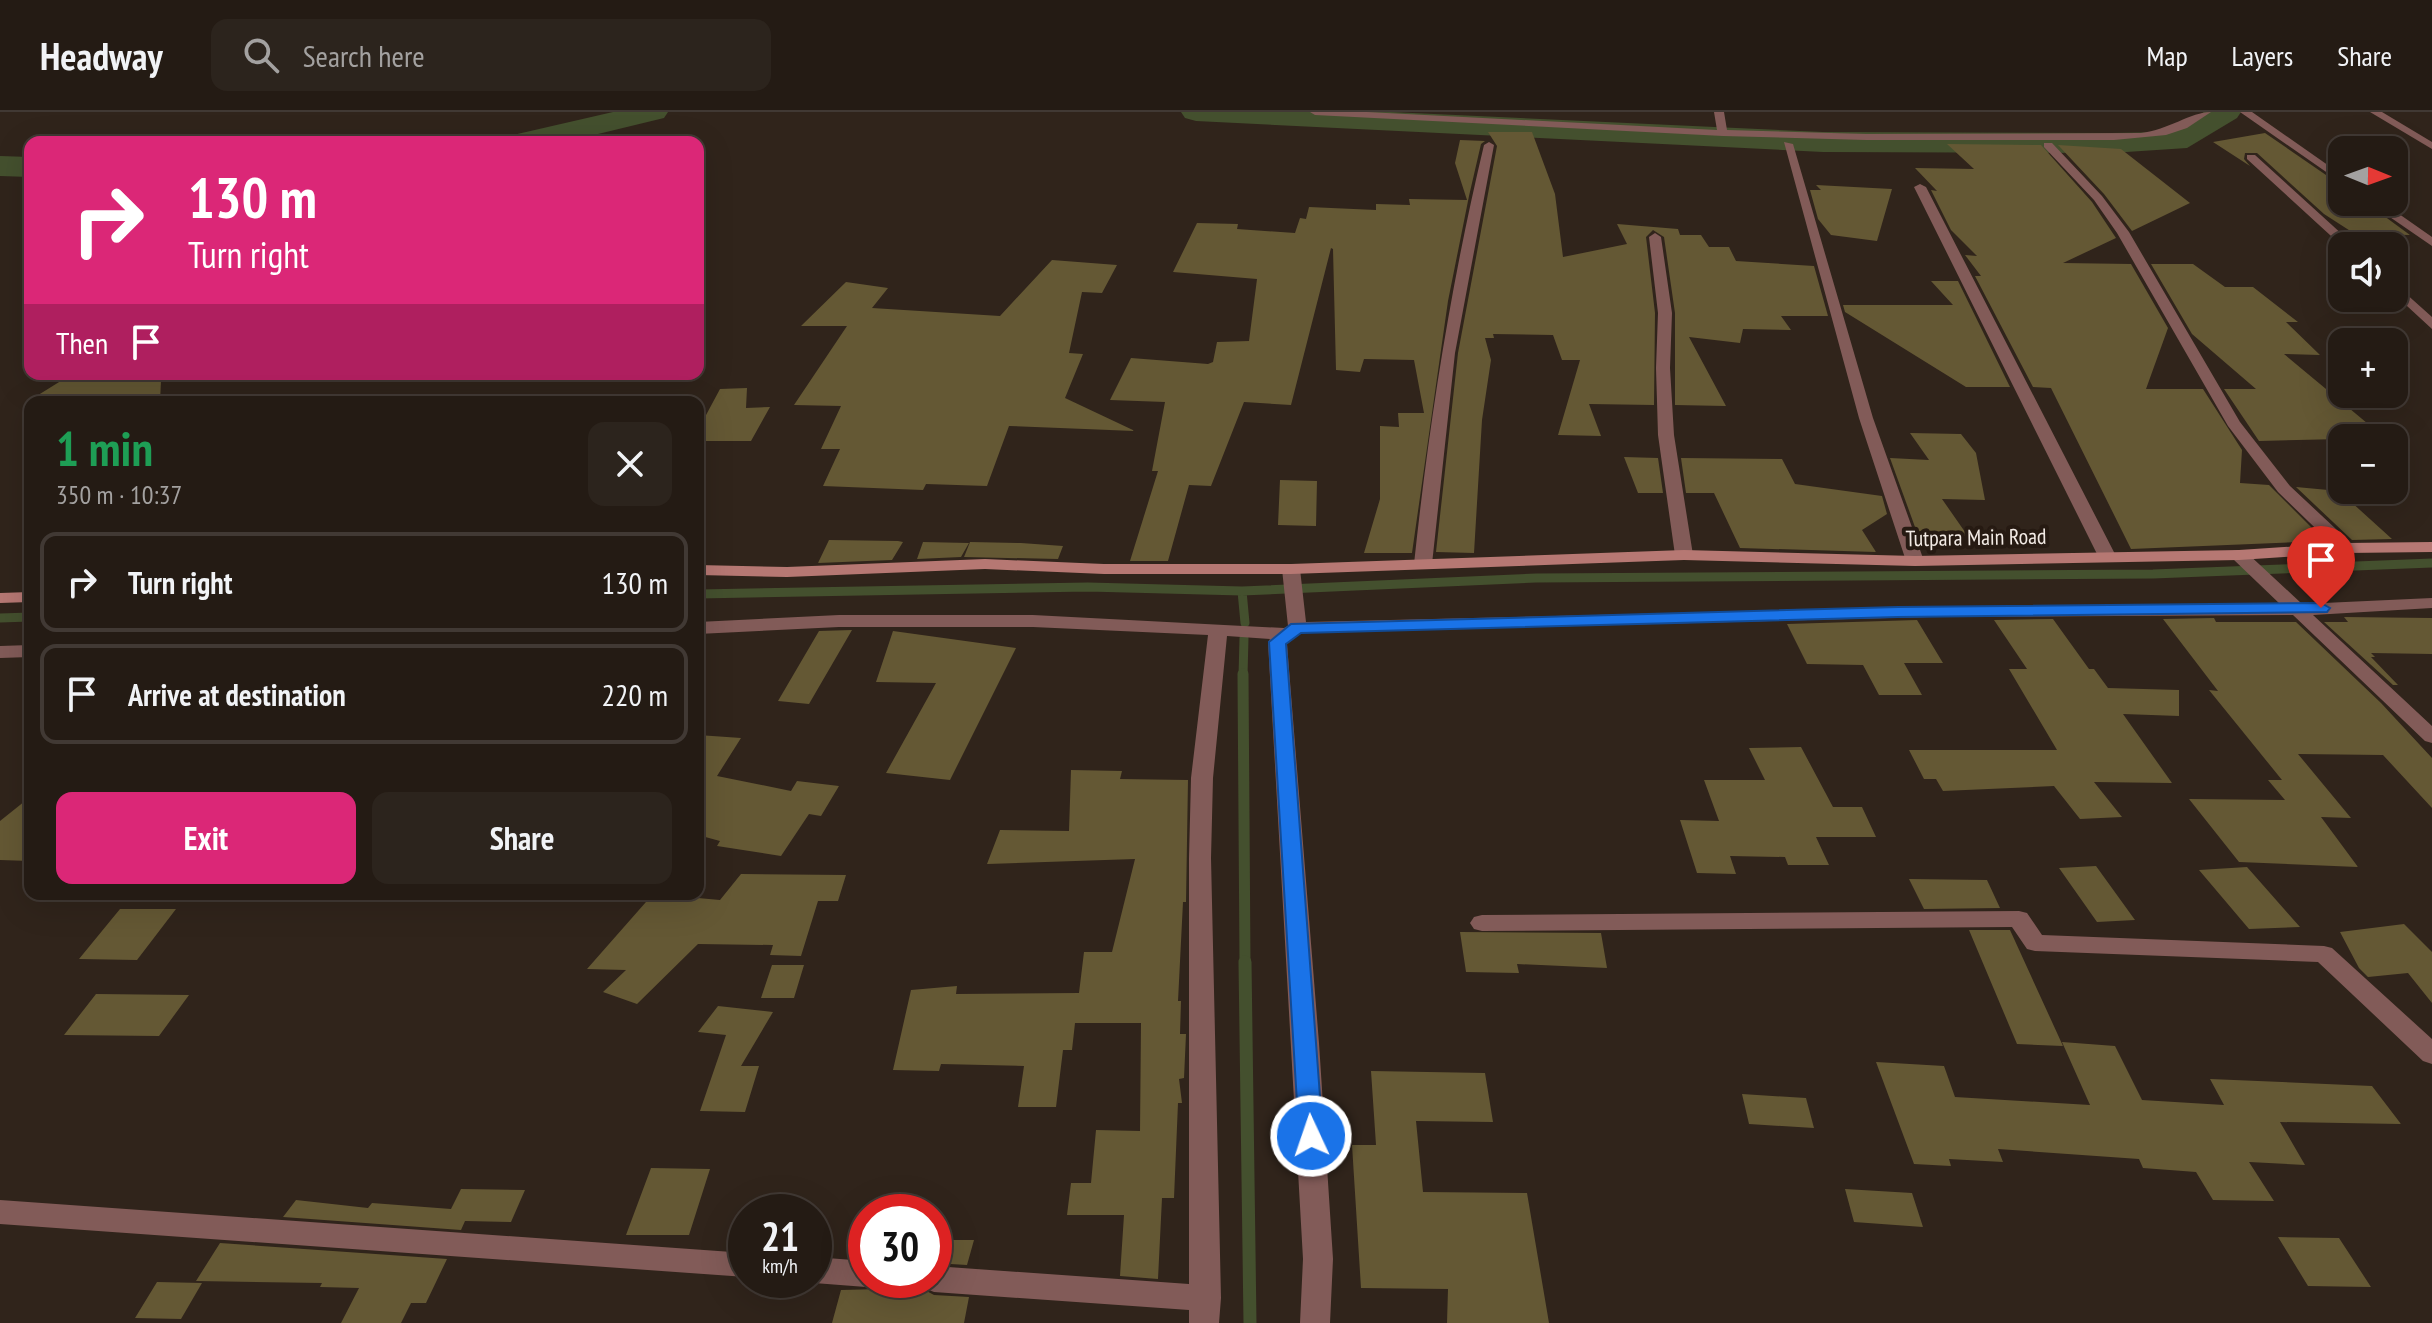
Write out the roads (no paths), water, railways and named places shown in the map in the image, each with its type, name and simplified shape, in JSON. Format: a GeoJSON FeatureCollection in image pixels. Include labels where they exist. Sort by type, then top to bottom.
{"type":"FeatureCollection","features":[{"type":"Feature","properties":{"kind":"street"},"geometry":{"type":"LineString","coordinates":[[1315,112],[1482,116],[1723,133],[2152,137],[2171,133],[2206,112]]}},
{"type":"Feature","properties":{"kind":"street"},"geometry":{"type":"LineString","coordinates":[[1719,112],[1723,133]]}},
{"type":"Feature","properties":{"kind":"street"},"geometry":{"type":"LineString","coordinates":[[2245,112],[2328,170]]}},
{"type":"Feature","properties":{"kind":"street"},"geometry":{"type":"LineString","coordinates":[[2375,112],[2432,146]]}},
{"type":"Feature","properties":{"kind":"street"},"geometry":{"type":"LineString","coordinates":[[1788,144],[1866,418],[1915,561]]}},
{"type":"Feature","properties":{"kind":"street"},"geometry":{"type":"LineString","coordinates":[[1423,564],[1437,420],[1471,223],[1489,145]]}},
{"type":"Feature","properties":{"kind":"street"},"geometry":{"type":"LineString","coordinates":[[2048,145],[2098,198],[2123,232],[2233,423],[2284,489],[2346,548]]}},
{"type":"Feature","properties":{"kind":"street"},"geometry":{"type":"LineString","coordinates":[[2251,157],[2334,232]]}},
{"type":"Feature","properties":{"kind":"street"},"geometry":{"type":"LineString","coordinates":[[1920,187],[2107,556]]}},
{"type":"Feature","properties":{"kind":"street"},"geometry":{"type":"LineString","coordinates":[[2394,216],[2432,242]]}},
{"type":"Feature","properties":{"kind":"street"},"geometry":{"type":"LineString","coordinates":[[1655,237],[1665,313],[1663,368],[1666,435],[1684,555]]}},
{"type":"Feature","properties":{"kind":"street"},"geometry":{"type":"LineString","coordinates":[[2408,301],[2432,325]]}},
{"type":"Feature","properties":{"kind":"street","name":"Tutpara Main Road"},"geometry":{"type":"LineString","coordinates":[[704,571],[787,572],[985,564],[1104,569],[1291,569],[1684,555],[1915,561],[2239,555],[2346,548],[2432,547]]}},
{"type":"Feature","properties":{"kind":"street"},"geometry":{"type":"LineString","coordinates":[[2239,555],[2432,737]]}},
{"type":"Feature","properties":{"kind":"street"},"geometry":{"type":"LineString","coordinates":[[1291,569],[1293,631]]}},
{"type":"Feature","properties":{"kind":"street"},"geometry":{"type":"LineString","coordinates":[[0,598],[24,597]]}},
{"type":"Feature","properties":{"kind":"street"},"geometry":{"type":"LineString","coordinates":[[704,628],[839,621],[1033,621],[1293,631],[1930,612],[2294,610],[2432,603]]}},
{"type":"Feature","properties":{"kind":"street"},"geometry":{"type":"LineString","coordinates":[[952,1281],[1205,1310],[1200,858],[1202,778],[1218,630]]}},
{"type":"Feature","properties":{"kind":"street"},"geometry":{"type":"LineString","coordinates":[[1293,631],[1277,642],[1306,1043],[1318,1259],[1315,1323]]}},
{"type":"Feature","properties":{"kind":"street"},"geometry":{"type":"LineString","coordinates":[[0,652],[24,651]]}},
{"type":"Feature","properties":{"kind":"street"},"geometry":{"type":"LineString","coordinates":[[1482,923],[2019,919],[2035,943],[2324,954],[2432,1054]]}},
{"type":"Feature","properties":{"kind":"street"},"geometry":{"type":"LineString","coordinates":[[0,1212],[728,1264]]}},
{"type":"Feature","properties":{"kind":"waterway"},"geometry":{"type":"LineString","coordinates":[[550,136],[653,112]]}},
{"type":"Feature","properties":{"kind":"waterway"},"geometry":{"type":"LineString","coordinates":[[1196,112],[1823,142],[2111,143],[2176,141],[2226,112]]}},
{"type":"Feature","properties":{"kind":"waterway"},"geometry":{"type":"LineString","coordinates":[[0,166],[24,167]]}},
{"type":"Feature","properties":{"kind":"waterway"},"geometry":{"type":"LineString","coordinates":[[1242,591],[1536,578],[2153,574],[2432,563]]}},
{"type":"Feature","properties":{"kind":"waterway"},"geometry":{"type":"LineString","coordinates":[[704,594],[1088,587],[1242,591]]}},
{"type":"Feature","properties":{"kind":"waterway"},"geometry":{"type":"LineString","coordinates":[[1242,591],[1245,623]]}},
{"type":"Feature","properties":{"kind":"waterway"},"geometry":{"type":"LineString","coordinates":[[0,618],[24,617]]}},
{"type":"Feature","properties":{"kind":"waterway"},"geometry":{"type":"LineString","coordinates":[[1243,676],[1244,638]]}},
{"type":"Feature","properties":{"kind":"waterway"},"geometry":{"type":"LineString","coordinates":[[1243,676],[1245,964]]}},
{"type":"Feature","properties":{"kind":"waterway"},"geometry":{"type":"LineString","coordinates":[[1245,962],[1250,1323]]}}]}
